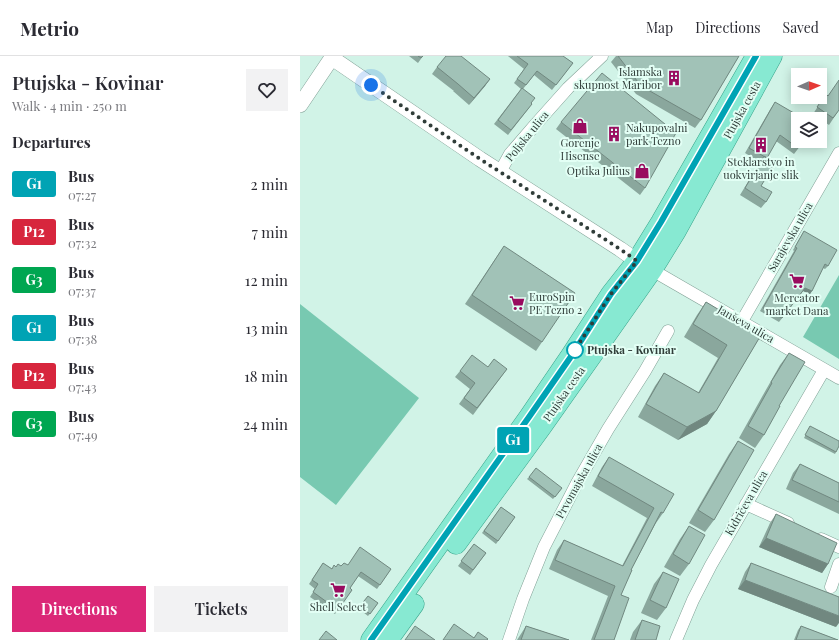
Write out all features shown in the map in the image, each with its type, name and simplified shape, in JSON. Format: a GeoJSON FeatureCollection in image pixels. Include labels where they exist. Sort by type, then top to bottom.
{"type":"FeatureCollection","features":[{"type":"Feature","properties":{"kind":"main road","name":"Ptujska cesta"},"geometry":{"type":"LineString","coordinates":[[371,640],[570,358],[611,294],[645,266],[661,222],[756,56]]}},
{"type":"Feature","properties":{"kind":"main road","name":"Ptujska cesta"},"geometry":{"type":"LineString","coordinates":[[388,640],[542,426],[645,266],[676,231],[772,56]]}},
{"type":"Feature","properties":{"kind":"street","name":"Poljska ulica"},"geometry":{"type":"LineString","coordinates":[[500,172],[510,154],[518,144],[568,88],[602,56]]}},
{"type":"Feature","properties":{"kind":"street","name":"Poljska ulica"},"geometry":{"type":"LineString","coordinates":[[331,57],[480,159],[645,266]]}},
{"type":"Feature","properties":{"kind":"street"},"geometry":{"type":"LineString","coordinates":[[300,105],[331,57]]}},
{"type":"Feature","properties":{"kind":"street","name":"Sarajevska ulica"},"geometry":{"type":"LineString","coordinates":[[742,321],[839,153]]}},
{"type":"Feature","properties":{"kind":"street","name":"Janševa ulica"},"geometry":{"type":"LineString","coordinates":[[645,266],[839,378]]}},
{"type":"Feature","properties":{"kind":"street","name":"Prvomajska ulica"},"geometry":{"type":"LineString","coordinates":[[509,640],[544,547],[577,483],[668,331]]}},
{"type":"Feature","properties":{"kind":"street","name":"Kidričeva ulica"},"geometry":{"type":"LineString","coordinates":[[676,640],[693,600],[704,579],[824,370]]}},
{"type":"Feature","properties":{"kind":"street"},"geometry":{"type":"LineString","coordinates":[[746,504],[799,528]]}},
{"type":"Feature","properties":{"kind":"street"},"geometry":{"type":"LineString","coordinates":[[812,534],[839,547]]}},
{"type":"Feature","properties":{"kind":"street"},"geometry":{"type":"LineString","coordinates":[[831,587],[839,564]]}},
{"type":"Feature","properties":{"kind":"green space"},"geometry":{"type":"Polygon","coordinates":[[[839,275],[839,359],[803,337],[839,275]]]}},
{"type":"Feature","properties":{"kind":"green space"},"geometry":{"type":"Polygon","coordinates":[[[300,304],[419,398],[336,505],[300,477],[300,304]]]}},
{"type":"Feature","properties":{"kind":"building"},"geometry":{"type":"Polygon","coordinates":[[[446,56],[461,56],[490,79],[474,98],[437,67],[446,56]]]}},
{"type":"Feature","properties":{"kind":"building"},"geometry":{"type":"Polygon","coordinates":[[[517,56],[563,56],[573,63],[556,85],[537,71],[526,85],[517,79],[528,64],[517,56]]]}},
{"type":"Feature","properties":{"kind":"building","name":"Islamska skupnost Maribor"},"geometry":{"type":"Polygon","coordinates":[[[618,56],[739,56],[701,120],[641,86],[618,56]]]}},
{"type":"Feature","properties":{"kind":"building","name":"Nakupovalni park Tezno"},"geometry":{"type":"Polygon","coordinates":[[[602,73],[676,133],[645,188],[561,122],[602,73]]]}},
{"type":"Feature","properties":{"kind":"building"},"geometry":{"type":"Polygon","coordinates":[[[839,80],[839,110],[833,118],[827,114],[827,112],[824,112],[817,107],[819,104],[827,104],[827,95],[828,96],[839,80]]]}},
{"type":"Feature","properties":{"kind":"building"},"geometry":{"type":"Polygon","coordinates":[[[522,88],[535,98],[511,130],[498,120],[522,88]]]}},
{"type":"Feature","properties":{"kind":"building"},"geometry":{"type":"Polygon","coordinates":[[[775,102],[792,112],[791,143],[780,135],[767,158],[749,148],[775,102]]]}},
{"type":"Feature","properties":{"kind":"building"},"geometry":{"type":"Polygon","coordinates":[[[764,156],[775,163],[761,186],[772,192],[766,202],[745,188],[764,156]]]}},
{"type":"Feature","properties":{"kind":"building","name":"Mercator market Dana"},"geometry":{"type":"Polygon","coordinates":[[[804,231],[837,250],[828,266],[825,264],[812,291],[805,288],[782,318],[763,308],[797,248],[795,247],[804,231]]]}},
{"type":"Feature","properties":{"kind":"building","name":"EuroSpin PE Tezno 2"},"geometry":{"type":"Polygon","coordinates":[[[504,246],[575,293],[542,342],[472,295],[504,246]]]}},
{"type":"Feature","properties":{"kind":"building"},"geometry":{"type":"Polygon","coordinates":[[[706,302],[761,335],[716,411],[687,427],[646,404],[664,373],[699,393],[727,345],[693,324],[706,302]]]}},
{"type":"Feature","properties":{"kind":"building"},"geometry":{"type":"Polygon","coordinates":[[[789,353],[805,362],[764,435],[748,426],[772,383],[771,382],[789,353]]]}},
{"type":"Feature","properties":{"kind":"building"},"geometry":{"type":"Polygon","coordinates":[[[472,355],[488,367],[494,359],[507,369],[477,408],[464,398],[475,383],[460,371],[472,355]]]}},
{"type":"Feature","properties":{"kind":"building"},"geometry":{"type":"Polygon","coordinates":[[[810,426],[839,441],[839,446],[836,452],[805,435],[810,426]]]}},
{"type":"Feature","properties":{"kind":"building"},"geometry":{"type":"Polygon","coordinates":[[[738,441],[754,450],[714,520],[698,510],[738,441]]]}},
{"type":"Feature","properties":{"kind":"building"},"geometry":{"type":"Polygon","coordinates":[[[609,457],[674,494],[663,513],[661,512],[631,570],[621,595],[629,598],[614,640],[594,640],[615,586],[555,560],[564,540],[623,566],[654,508],[598,476],[609,457]]]}},
{"type":"Feature","properties":{"kind":"building"},"geometry":{"type":"Polygon","coordinates":[[[800,464],[839,483],[839,502],[792,480],[800,464]]]}},
{"type":"Feature","properties":{"kind":"building"},"geometry":{"type":"Polygon","coordinates":[[[536,468],[562,488],[555,497],[529,477],[536,468]]]}},
{"type":"Feature","properties":{"kind":"building"},"geometry":{"type":"Polygon","coordinates":[[[501,507],[515,517],[498,541],[484,531],[501,507]]]}},
{"type":"Feature","properties":{"kind":"building"},"geometry":{"type":"Polygon","coordinates":[[[776,514],[837,543],[828,564],[766,538],[776,514]]]}},
{"type":"Feature","properties":{"kind":"building"},"geometry":{"type":"Polygon","coordinates":[[[689,526],[705,535],[689,564],[673,554],[689,526]]]}},
{"type":"Feature","properties":{"kind":"building"},"geometry":{"type":"Polygon","coordinates":[[[474,544],[486,553],[473,570],[461,561],[474,544]]]}},
{"type":"Feature","properties":{"kind":"building"},"geometry":{"type":"Polygon","coordinates":[[[360,547],[391,569],[380,585],[361,572],[350,588],[352,590],[338,610],[313,592],[318,584],[312,580],[323,563],[332,569],[334,565],[336,567],[338,564],[341,566],[344,563],[348,565],[360,547]]]}},
{"type":"Feature","properties":{"kind":"building"},"geometry":{"type":"Polygon","coordinates":[[[751,563],[839,597],[839,616],[745,580],[751,563]]]}},
{"type":"Feature","properties":{"kind":"building"},"geometry":{"type":"Polygon","coordinates":[[[663,572],[679,579],[666,608],[650,600],[663,572]]]}},
{"type":"Feature","properties":{"kind":"building"},"geometry":{"type":"Polygon","coordinates":[[[368,596],[378,603],[370,614],[360,606],[368,596]]]}},
{"type":"Feature","properties":{"kind":"building"},"geometry":{"type":"Polygon","coordinates":[[[642,620],[660,626],[656,640],[635,640],[642,620]]]}},
{"type":"Feature","properties":{"kind":"building"},"geometry":{"type":"Polygon","coordinates":[[[454,624],[474,638],[478,632],[488,639],[443,640],[454,624]]]}},
{"type":"Feature","properties":{"kind":"building"},"geometry":{"type":"Polygon","coordinates":[[[415,626],[435,640],[405,640],[415,626]]]}},
{"type":"Feature","properties":{"kind":"building"},"geometry":{"type":"Polygon","coordinates":[[[526,626],[569,640],[521,640],[526,626]]]}},
{"type":"Feature","properties":{"kind":"building"},"geometry":{"type":"Polygon","coordinates":[[[801,626],[838,640],[796,640],[801,626]]]}},
{"type":"Feature","properties":{"kind":"building"},"geometry":{"type":"Polygon","coordinates":[[[326,631],[337,640],[319,640],[326,631]]]}},
{"type":"Feature","properties":{"kind":"bus line","name":"G1"},"geometry":{"type":"LineString","coordinates":[[371,640],[570,358],[611,294],[637,261],[756,56]]}},
{"type":"Feature","properties":{"kind":"place","name":"Islamska skupnost Maribor"},"geometry":{"type":"Point","coordinates":[674,78]}},
{"type":"Feature","properties":{"kind":"place","name":"Gorenje Hisense"},"geometry":{"type":"Point","coordinates":[580,126]}},
{"type":"Feature","properties":{"kind":"place","name":"Nakupovalni park Tezno"},"geometry":{"type":"Point","coordinates":[614,134]}},
{"type":"Feature","properties":{"kind":"place","name":"Steklarstvo in uokvirjanje slik"},"geometry":{"type":"Point","coordinates":[761,145]}},
{"type":"Feature","properties":{"kind":"place","name":"Optika Julius"},"geometry":{"type":"Point","coordinates":[642,171]}},
{"type":"Feature","properties":{"kind":"place","name":"Mercator market Dana"},"geometry":{"type":"Point","coordinates":[797,281]}},
{"type":"Feature","properties":{"kind":"place","name":"EuroSpin PE Tezno 2"},"geometry":{"type":"Point","coordinates":[517,303]}},
{"type":"Feature","properties":{"kind":"place","name":"Ptujska - Kovinar"},"geometry":{"type":"Point","coordinates":[575,350]}},
{"type":"Feature","properties":{"kind":"place","name":"Shell Select"},"geometry":{"type":"Point","coordinates":[338,590]}},
{"type":"Feature","properties":{"kind":"route"},"geometry":{"type":"LineString","coordinates":[[371,85],[480,159],[637,261],[611,294],[575,350]]}}]}
